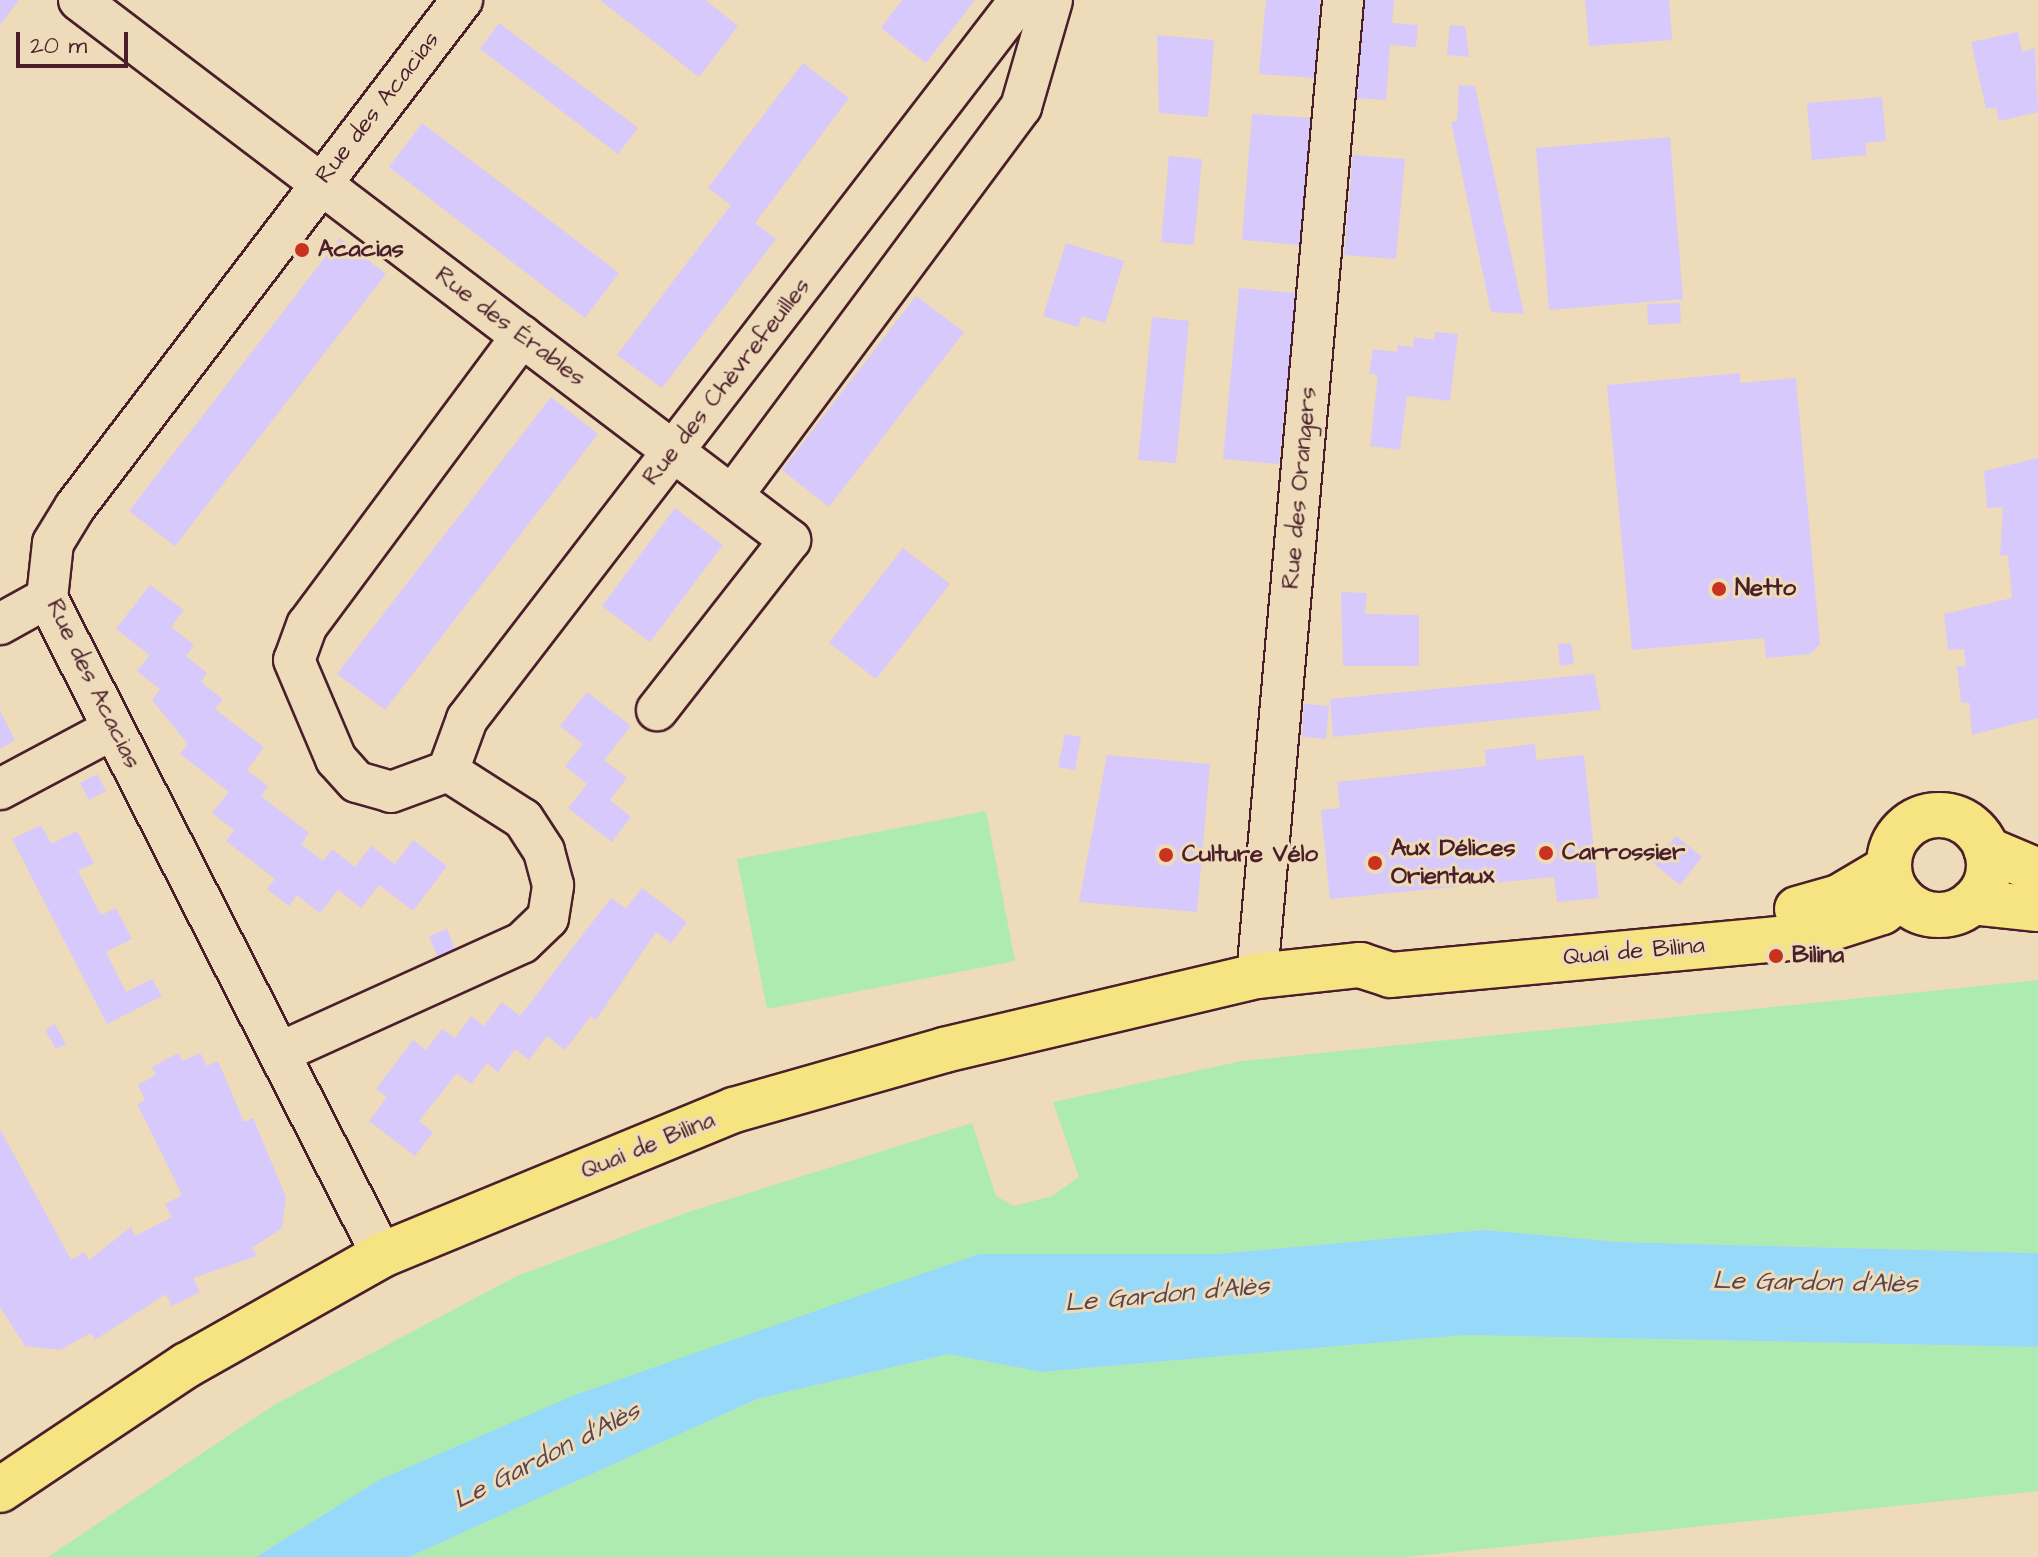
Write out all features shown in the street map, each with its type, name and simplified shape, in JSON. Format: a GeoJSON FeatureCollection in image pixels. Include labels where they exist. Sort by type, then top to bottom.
{"type":"FeatureCollection","features":[{"type":"Feature","properties":{"kind":"main road"},"geometry":{"type":"LineString","coordinates":[[2038,871],[1986,849],[1956,818],[1922,817],[1897,837],[1894,883],[1928,914],[1972,902],[2038,909]]}},
{"type":"Feature","properties":{"kind":"main road"},"geometry":{"type":"LineString","coordinates":[[1972,902],[1988,875],[1986,849]]}},
{"type":"Feature","properties":{"kind":"main road","name":"Quai de Bilina"},"geometry":{"type":"LineString","coordinates":[[0,1490],[187,1365],[382,1255],[734,1110],[944,1050],[1257,976],[1360,965],[1385,945],[1769,915],[1894,883]]}},
{"type":"Feature","properties":{"kind":"street","name":"Rue des Érables"},"geometry":{"type":"LineString","coordinates":[[79,0],[790,540],[657,710]]}},
{"type":"Feature","properties":{"kind":"street","name":"Rue des Acacias"},"geometry":{"type":"LineString","coordinates":[[382,1255],[47,598],[53,543],[75,507],[462,0]]}},
{"type":"Feature","properties":{"kind":"street","name":"Rue des Chèvrefeuilles"},"geometry":{"type":"LineString","coordinates":[[448,771],[467,719],[1020,0]]}},
{"type":"Feature","properties":{"kind":"street"},"geometry":{"type":"LineString","coordinates":[[732,496],[1021,107],[1052,0]]}},
{"type":"Feature","properties":{"kind":"street","name":"Rue des Orangers"},"geometry":{"type":"LineString","coordinates":[[1257,976],[1343,0]]}},
{"type":"Feature","properties":{"kind":"street"},"geometry":{"type":"LineString","coordinates":[[279,1053],[522,943],[548,918],[550,874],[523,819],[448,771],[391,792],[357,782],[336,759],[294,660],[307,625],[522,336]]}},
{"type":"Feature","properties":{"kind":"street"},"geometry":{"type":"LineString","coordinates":[[0,624],[47,598]]}},
{"type":"Feature","properties":{"kind":"street"},"geometry":{"type":"LineString","coordinates":[[0,789],[113,729]]}},
{"type":"Feature","properties":{"kind":"green space"},"geometry":{"type":"Polygon","coordinates":[[[986,811],[1015,961],[767,1009],[737,859],[986,811]]]}},
{"type":"Feature","properties":{"kind":"green space"},"geometry":{"type":"Polygon","coordinates":[[[2038,980],[2038,1253],[1620,1242],[1484,1230],[1217,1254],[979,1254],[379,1480],[256,1557],[48,1557],[274,1405],[517,1276],[688,1212],[972,1123],[996,1196],[1014,1206],[1052,1196],[1079,1177],[1053,1102],[1242,1061],[2038,980]]]}},
{"type":"Feature","properties":{"kind":"green space"},"geometry":{"type":"Polygon","coordinates":[[[1465,1335],[2038,1347],[2038,1491],[1406,1557],[409,1557],[757,1399],[950,1354],[1041,1372],[1465,1335]]]}},
{"type":"Feature","properties":{"kind":"water","name":"Le Gardon d'Alès"},"geometry":{"type":"Polygon","coordinates":[[[1484,1230],[1620,1242],[2038,1253],[2038,1347],[1465,1335],[1041,1372],[949,1354],[757,1399],[409,1557],[256,1557],[379,1480],[575,1395],[979,1254],[1217,1254],[1484,1230]]]}},
{"type":"Feature","properties":{"kind":"building"},"geometry":{"type":"Polygon","coordinates":[[[0,0],[19,0],[0,25],[0,0]]]}},
{"type":"Feature","properties":{"kind":"building"},"geometry":{"type":"Polygon","coordinates":[[[600,0],[705,0],[738,26],[699,77],[600,0]]]}},
{"type":"Feature","properties":{"kind":"building"},"geometry":{"type":"Polygon","coordinates":[[[902,0],[975,0],[926,63],[881,28],[902,0]]]}},
{"type":"Feature","properties":{"kind":"building"},"geometry":{"type":"Polygon","coordinates":[[[1266,0],[1320,0],[1314,78],[1259,74],[1266,0]]]}},
{"type":"Feature","properties":{"kind":"building"},"geometry":{"type":"Polygon","coordinates":[[[1365,0],[1394,0],[1392,23],[1418,25],[1416,47],[1390,45],[1386,100],[1357,98],[1365,0]]]}},
{"type":"Feature","properties":{"kind":"building"},"geometry":{"type":"Polygon","coordinates":[[[1585,0],[1669,0],[1672,40],[1589,46],[1585,0]]]}},
{"type":"Feature","properties":{"kind":"building"},"geometry":{"type":"Polygon","coordinates":[[[499,23],[638,128],[618,154],[480,49],[499,23]]]}},
{"type":"Feature","properties":{"kind":"building"},"geometry":{"type":"Polygon","coordinates":[[[1450,25],[1465,26],[1469,57],[1447,55],[1450,25]]]}},
{"type":"Feature","properties":{"kind":"building"},"geometry":{"type":"Polygon","coordinates":[[[2018,32],[2022,52],[2035,48],[2038,112],[1999,121],[1996,107],[1986,109],[1971,42],[2018,32]]]}},
{"type":"Feature","properties":{"kind":"building"},"geometry":{"type":"Polygon","coordinates":[[[1157,35],[1214,40],[1208,117],[1159,113],[1157,35]]]}},
{"type":"Feature","properties":{"kind":"building"},"geometry":{"type":"Polygon","coordinates":[[[803,63],[849,98],[755,223],[776,239],[662,388],[617,355],[731,205],[708,188],[803,63]]]}},
{"type":"Feature","properties":{"kind":"building"},"geometry":{"type":"Polygon","coordinates":[[[1459,85],[1475,86],[1524,314],[1491,312],[1451,122],[1457,121],[1459,85]]]}},
{"type":"Feature","properties":{"kind":"building"},"geometry":{"type":"Polygon","coordinates":[[[1882,97],[1886,141],[1865,143],[1867,155],[1812,160],[1807,103],[1882,97]]]}},
{"type":"Feature","properties":{"kind":"building"},"geometry":{"type":"Polygon","coordinates":[[[1252,114],[1311,118],[1300,245],[1242,240],[1252,114]]]}},
{"type":"Feature","properties":{"kind":"building"},"geometry":{"type":"Polygon","coordinates":[[[422,123],[619,273],[585,318],[389,167],[422,123]]]}},
{"type":"Feature","properties":{"kind":"building"},"geometry":{"type":"Polygon","coordinates":[[[1670,137],[1683,299],[1549,310],[1536,148],[1670,137]]]}},
{"type":"Feature","properties":{"kind":"building"},"geometry":{"type":"Polygon","coordinates":[[[1353,155],[1405,159],[1396,259],[1344,255],[1353,155]]]}},
{"type":"Feature","properties":{"kind":"building"},"geometry":{"type":"Polygon","coordinates":[[[1169,156],[1202,159],[1194,245],[1161,242],[1169,156]]]}},
{"type":"Feature","properties":{"kind":"building"},"geometry":{"type":"Polygon","coordinates":[[[340,238],[386,274],[175,546],[129,511],[340,238]]]}},
{"type":"Feature","properties":{"kind":"building"},"geometry":{"type":"Polygon","coordinates":[[[1066,243],[1124,261],[1105,323],[1082,316],[1078,327],[1043,316],[1066,243]]]}},
{"type":"Feature","properties":{"kind":"building"},"geometry":{"type":"Polygon","coordinates":[[[1239,288],[1296,293],[1279,464],[1223,459],[1239,288]]]}},
{"type":"Feature","properties":{"kind":"building"},"geometry":{"type":"Polygon","coordinates":[[[916,296],[964,332],[829,507],[782,470],[916,296]]]}},
{"type":"Feature","properties":{"kind":"building"},"geometry":{"type":"Polygon","coordinates":[[[1680,303],[1681,323],[1648,325],[1647,304],[1680,303]]]}},
{"type":"Feature","properties":{"kind":"building"},"geometry":{"type":"Polygon","coordinates":[[[1152,317],[1189,321],[1176,463],[1138,460],[1152,317]]]}},
{"type":"Feature","properties":{"kind":"building"},"geometry":{"type":"Polygon","coordinates":[[[1435,332],[1458,334],[1450,401],[1407,396],[1400,450],[1370,446],[1378,375],[1369,374],[1373,349],[1397,352],[1398,345],[1413,347],[1414,337],[1434,340],[1435,332]]]}},
{"type":"Feature","properties":{"kind":"building"},"geometry":{"type":"Polygon","coordinates":[[[1740,373],[1740,383],[1796,378],[1820,644],[1810,654],[1766,658],[1764,638],[1632,650],[1607,385],[1740,373]]]}},
{"type":"Feature","properties":{"kind":"building"},"geometry":{"type":"Polygon","coordinates":[[[551,397],[598,434],[385,710],[337,674],[551,397]]]}},
{"type":"Feature","properties":{"kind":"building"},"geometry":{"type":"Polygon","coordinates":[[[2038,458],[2038,718],[1972,735],[1969,702],[1961,703],[1957,667],[1966,666],[1964,649],[1948,650],[1944,614],[2012,598],[2008,555],[2000,556],[2003,507],[1987,508],[1984,471],[2038,458]]]}},
{"type":"Feature","properties":{"kind":"building"},"geometry":{"type":"Polygon","coordinates":[[[675,508],[723,545],[650,642],[602,606],[675,508]]]}},
{"type":"Feature","properties":{"kind":"building"},"geometry":{"type":"Polygon","coordinates":[[[903,548],[950,584],[876,679],[829,643],[903,548]]]}},
{"type":"Feature","properties":{"kind":"building"},"geometry":{"type":"Polygon","coordinates":[[[150,585],[184,610],[171,627],[194,645],[186,656],[207,673],[201,682],[223,699],[215,709],[264,747],[247,770],[268,786],[261,796],[309,833],[301,844],[323,861],[332,849],[355,867],[371,846],[395,864],[413,840],[447,866],[413,911],[379,885],[361,908],[338,890],[320,913],[297,895],[289,906],[267,889],[275,879],[226,841],[234,830],[212,813],[229,792],[180,754],[188,744],[152,700],[160,689],[137,671],[150,655],[116,629],[150,585]]]}},
{"type":"Feature","properties":{"kind":"building"},"geometry":{"type":"Polygon","coordinates":[[[1341,592],[1367,593],[1365,614],[1419,615],[1419,666],[1343,666],[1341,592]]]}},
{"type":"Feature","properties":{"kind":"building"},"geometry":{"type":"Polygon","coordinates":[[[1571,643],[1574,664],[1560,666],[1558,644],[1571,643]]]}},
{"type":"Feature","properties":{"kind":"building"},"geometry":{"type":"Polygon","coordinates":[[[1594,674],[1601,710],[1333,737],[1330,699],[1594,674]]]}},
{"type":"Feature","properties":{"kind":"building"},"geometry":{"type":"Polygon","coordinates":[[[587,692],[631,726],[604,760],[627,778],[610,800],[631,817],[612,842],[568,808],[587,784],[565,766],[583,744],[560,726],[587,692]]]}},
{"type":"Feature","properties":{"kind":"building"},"geometry":{"type":"Polygon","coordinates":[[[1304,704],[1329,706],[1326,739],[1302,737],[1304,704]]]}},
{"type":"Feature","properties":{"kind":"building"},"geometry":{"type":"Polygon","coordinates":[[[0,711],[15,740],[0,749],[0,711]]]}},
{"type":"Feature","properties":{"kind":"building"},"geometry":{"type":"Polygon","coordinates":[[[1065,734],[1081,737],[1075,770],[1058,767],[1065,734]]]}},
{"type":"Feature","properties":{"kind":"building"},"geometry":{"type":"Polygon","coordinates":[[[1535,744],[1536,760],[1584,755],[1599,898],[1557,902],[1554,877],[1330,899],[1321,810],[1340,808],[1337,782],[1486,766],[1485,750],[1535,744]]]}},
{"type":"Feature","properties":{"kind":"building"},"geometry":{"type":"Polygon","coordinates":[[[1107,755],[1210,764],[1197,912],[1079,902],[1107,755]]]}},
{"type":"Feature","properties":{"kind":"building"},"geometry":{"type":"Polygon","coordinates":[[[97,774],[106,791],[89,800],[80,783],[97,774]]]}},
{"type":"Feature","properties":{"kind":"building"},"geometry":{"type":"Polygon","coordinates":[[[41,825],[51,844],[77,831],[94,863],[78,871],[101,915],[116,908],[132,939],[106,952],[126,992],[152,979],[162,996],[107,1024],[12,839],[41,825]]]}},
{"type":"Feature","properties":{"kind":"building"},"geometry":{"type":"Polygon","coordinates":[[[1676,836],[1702,857],[1680,885],[1653,863],[1676,836]]]}},
{"type":"Feature","properties":{"kind":"building"},"geometry":{"type":"Polygon","coordinates":[[[642,888],[687,922],[671,943],[656,932],[596,1020],[591,1016],[565,1050],[547,1036],[529,1060],[515,1049],[498,1072],[487,1063],[471,1084],[457,1073],[419,1121],[433,1132],[415,1156],[369,1121],[387,1097],[376,1089],[413,1040],[426,1050],[442,1029],[455,1038],[471,1016],[484,1026],[502,1002],[520,1016],[611,898],[626,909],[642,888]]]}},
{"type":"Feature","properties":{"kind":"building"},"geometry":{"type":"Polygon","coordinates":[[[447,929],[455,949],[437,956],[429,936],[447,929]]]}},
{"type":"Feature","properties":{"kind":"building"},"geometry":{"type":"Polygon","coordinates":[[[55,1024],[66,1044],[56,1049],[45,1030],[55,1024]]]}},
{"type":"Feature","properties":{"kind":"building"},"geometry":{"type":"Polygon","coordinates":[[[178,1053],[183,1061],[200,1053],[207,1066],[218,1061],[244,1122],[253,1118],[286,1197],[282,1228],[252,1248],[257,1256],[193,1278],[200,1292],[172,1306],[166,1294],[95,1340],[91,1333],[60,1350],[25,1346],[0,1307],[0,1129],[71,1260],[84,1252],[89,1260],[131,1227],[135,1236],[172,1217],[165,1204],[182,1195],[137,1104],[145,1100],[138,1085],[156,1075],[152,1067],[178,1053]]]}},
{"type":"Feature","properties":{"kind":"place","name":"Acacias"},"geometry":{"type":"Point","coordinates":[302,250]}},
{"type":"Feature","properties":{"kind":"place","name":"Netto"},"geometry":{"type":"Point","coordinates":[1719,589]}},
{"type":"Feature","properties":{"kind":"place","name":"Carrossier"},"geometry":{"type":"Point","coordinates":[1546,853]}},
{"type":"Feature","properties":{"kind":"place","name":"Culture Vélo"},"geometry":{"type":"Point","coordinates":[1166,855]}},
{"type":"Feature","properties":{"kind":"place","name":"Aux Délices Orientaux"},"geometry":{"type":"Point","coordinates":[1375,863]}},
{"type":"Feature","properties":{"kind":"place","name":"Bilina"},"geometry":{"type":"Point","coordinates":[1776,956]}}]}
